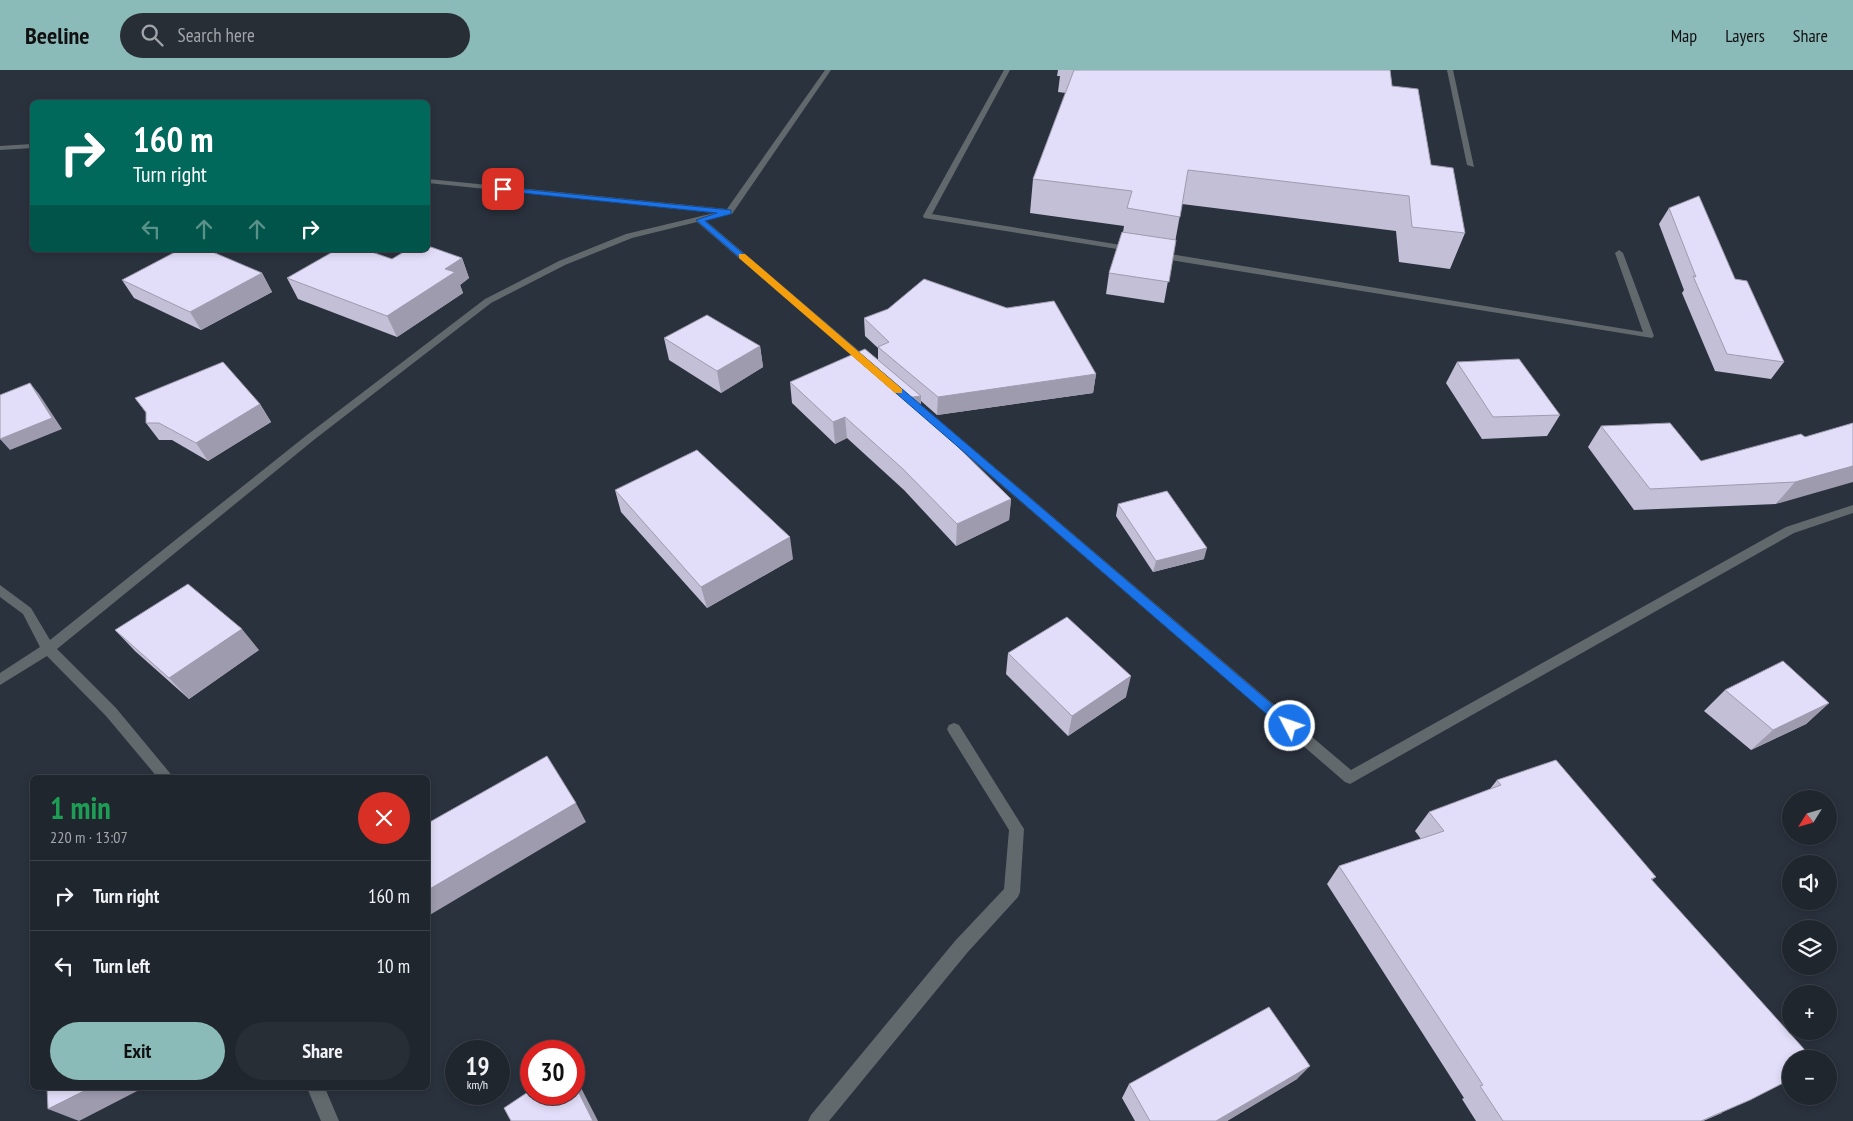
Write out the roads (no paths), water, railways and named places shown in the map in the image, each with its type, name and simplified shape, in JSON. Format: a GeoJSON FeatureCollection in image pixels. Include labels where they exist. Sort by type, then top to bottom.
{"type":"FeatureCollection","features":[{"type":"Feature","properties":{"kind":"street"},"geometry":{"type":"LineString","coordinates":[[0,680],[48,649],[311,437],[488,301],[562,263],[629,236],[729,212],[828,70]]}},
{"type":"Feature","properties":{"kind":"street"},"geometry":{"type":"LineString","coordinates":[[1007,70],[927,216],[1142,252]]}},
{"type":"Feature","properties":{"kind":"street"},"geometry":{"type":"LineString","coordinates":[[1450,70],[1471,165]]}},
{"type":"Feature","properties":{"kind":"street"},"geometry":{"type":"LineString","coordinates":[[0,148],[30,146]]}},
{"type":"Feature","properties":{"kind":"street"},"geometry":{"type":"LineString","coordinates":[[430,181],[729,212]]}},
{"type":"Feature","properties":{"kind":"street"},"geometry":{"type":"LineString","coordinates":[[700,220],[874,369]]}},
{"type":"Feature","properties":{"kind":"street"},"geometry":{"type":"LineString","coordinates":[[1152,254],[1649,336],[1618,252]]}},
{"type":"Feature","properties":{"kind":"street"},"geometry":{"type":"LineString","coordinates":[[896,389],[1350,778],[1790,530],[1853,509]]}},
{"type":"Feature","properties":{"kind":"street"},"geometry":{"type":"LineString","coordinates":[[0,590],[27,610],[48,649],[111,712],[164,775]]}},
{"type":"Feature","properties":{"kind":"street"},"geometry":{"type":"LineString","coordinates":[[817,1121],[961,947],[1012,892],[1017,829],[954,729]]}},
{"type":"Feature","properties":{"kind":"street"},"geometry":{"type":"LineString","coordinates":[[317,1090],[330,1121]]}}]}
